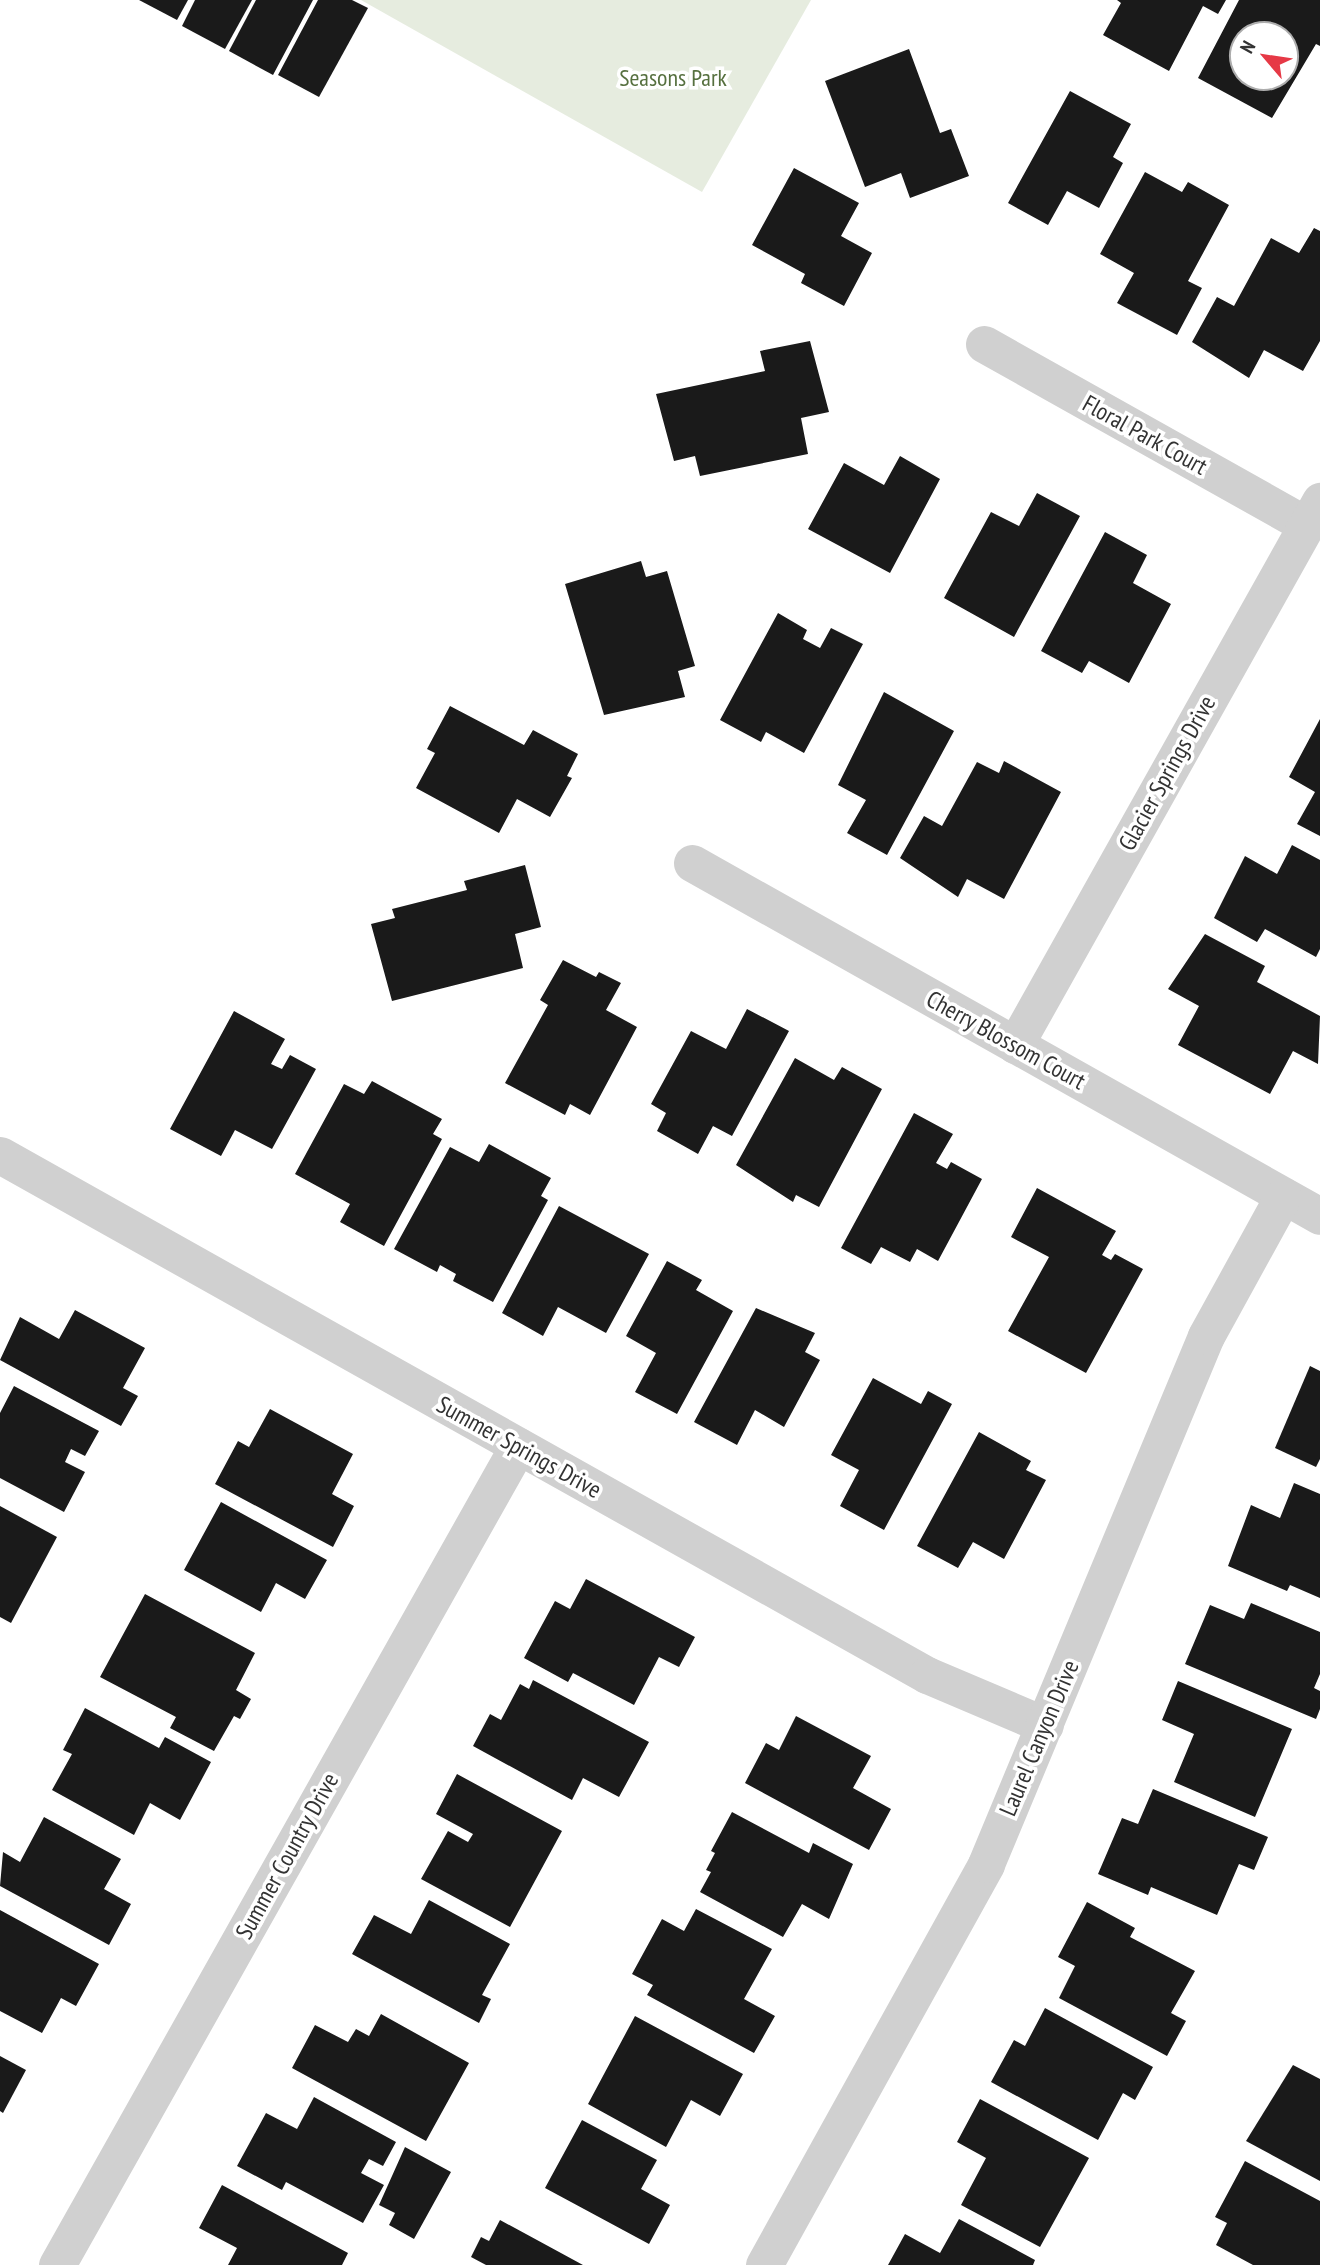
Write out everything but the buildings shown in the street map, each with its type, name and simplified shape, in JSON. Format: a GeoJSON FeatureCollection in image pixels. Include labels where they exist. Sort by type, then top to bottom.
{"type":"FeatureCollection","features":[{"type":"Feature","properties":{"kind":"street","name":"Floral Park Court"},"geometry":{"type":"LineString","coordinates":[[984,344],[1313,513]]}},
{"type":"Feature","properties":{"kind":"street","name":"Glacier Springs Drive"},"geometry":{"type":"LineString","coordinates":[[1015,1045],[1313,513]]}},
{"type":"Feature","properties":{"kind":"street","name":"Cherry Blossom Court"},"geometry":{"type":"LineString","coordinates":[[692,863],[1320,1216]]}},
{"type":"Feature","properties":{"kind":"street","name":"Summer Springs Drive"},"geometry":{"type":"LineString","coordinates":[[0,1155],[927,1675],[1045,1725]]}},
{"type":"Feature","properties":{"kind":"street","name":"Laurel Canyon Drive"},"geometry":{"type":"LineString","coordinates":[[764,2265],[953,1929],[986,1864],[1206,1336],[1283,1196]]}},
{"type":"Feature","properties":{"kind":"street","name":"Summer Country Drive"},"geometry":{"type":"LineString","coordinates":[[57,2265],[518,1446]]}},
{"type":"Feature","properties":{"kind":"green space","name":"Seasons Park"},"geometry":{"type":"Polygon","coordinates":[[[361,0],[811,0],[702,192],[361,0]]]}}]}
